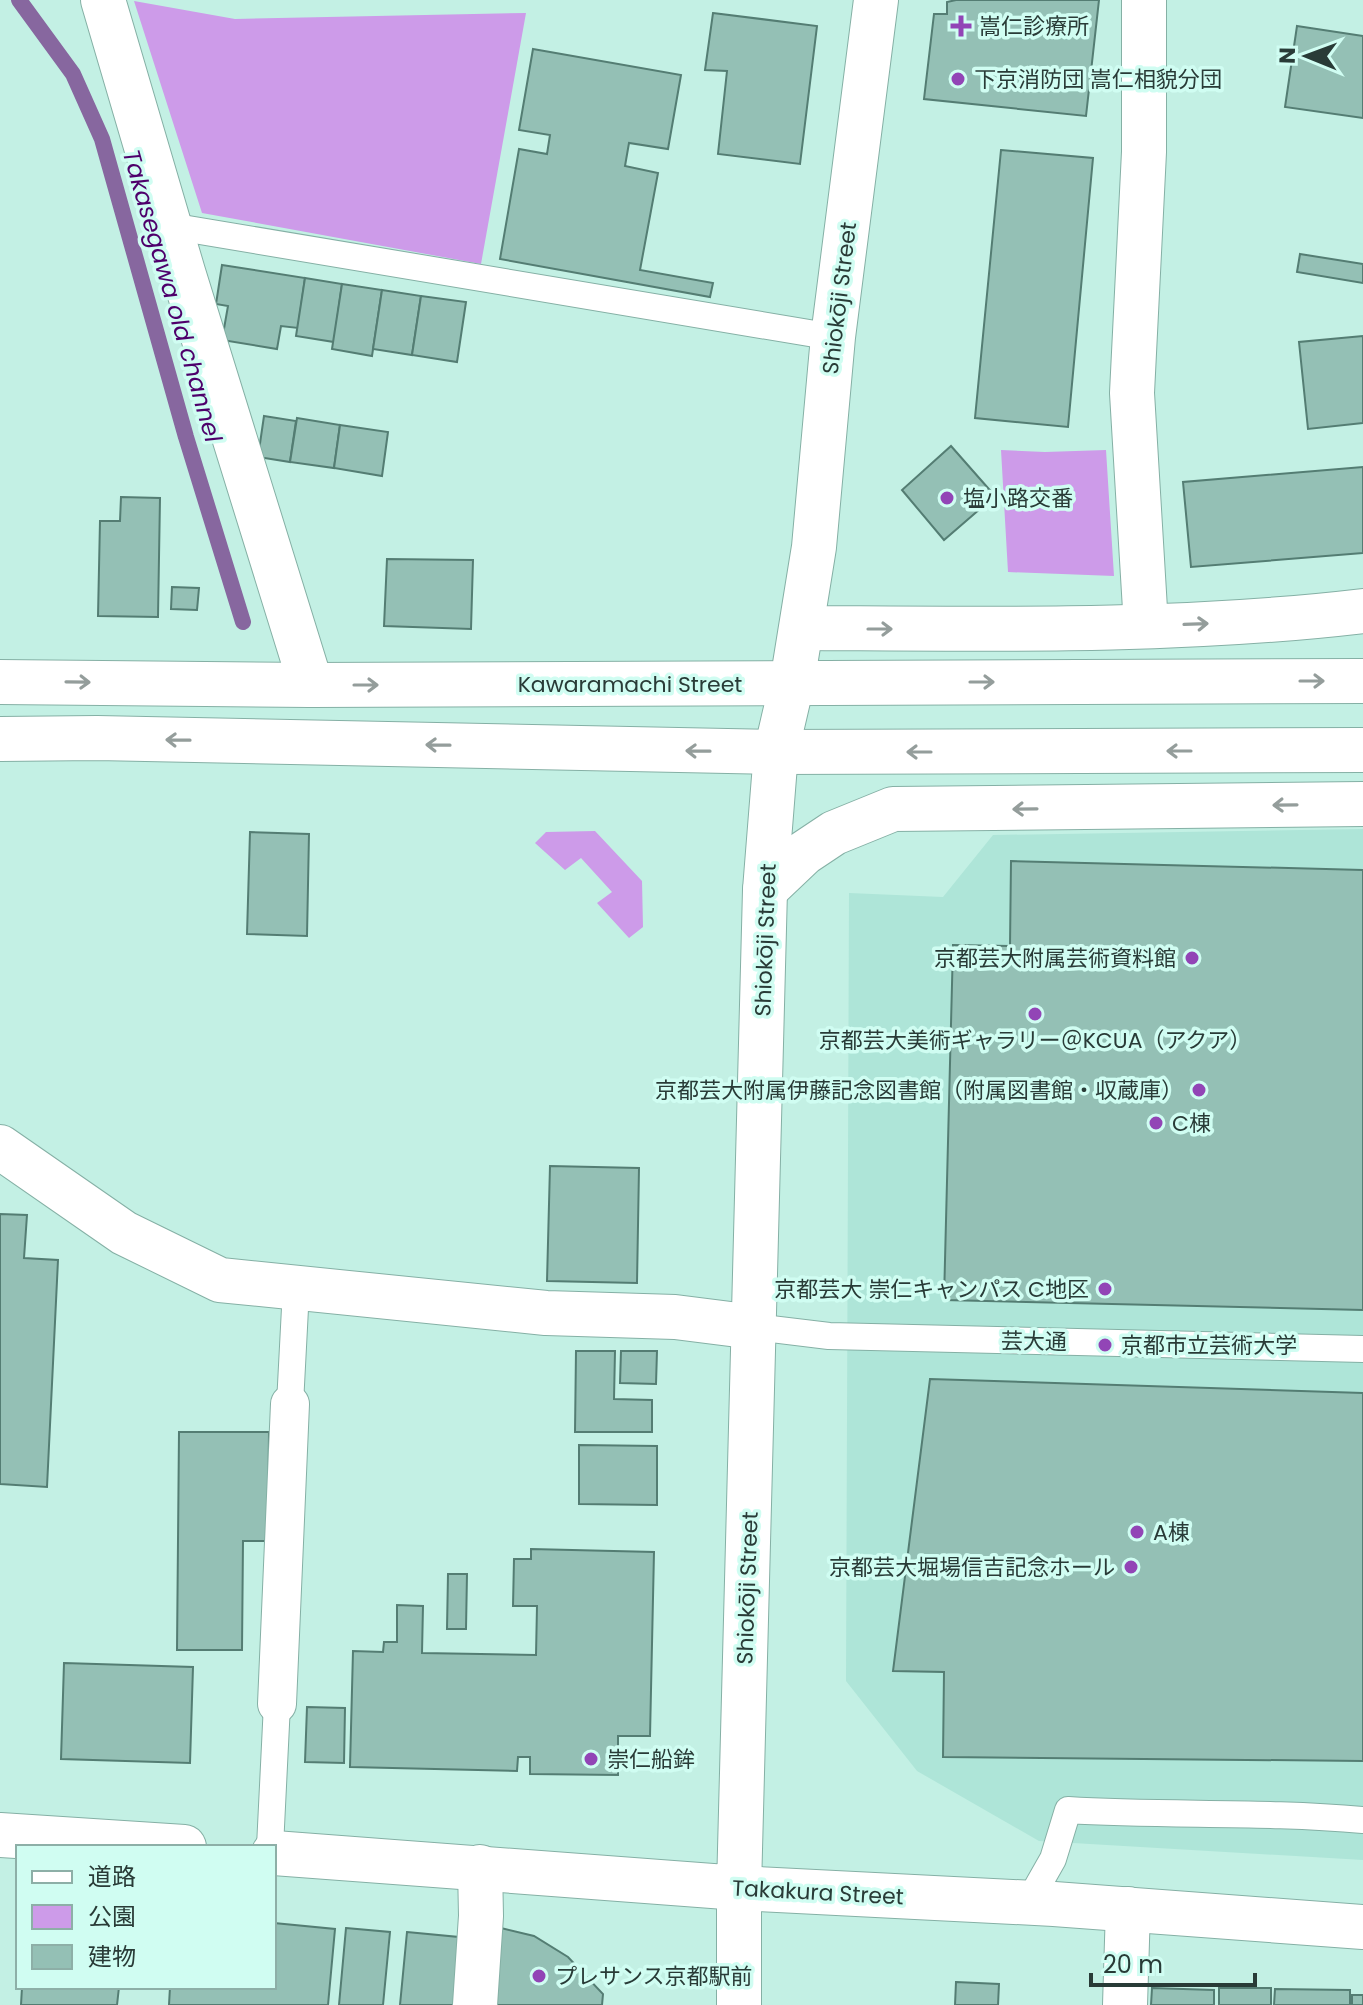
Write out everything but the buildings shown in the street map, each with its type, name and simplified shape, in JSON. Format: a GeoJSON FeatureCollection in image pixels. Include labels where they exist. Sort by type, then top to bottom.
{"type":"FeatureCollection","features":[{"type":"Feature","properties":{"kind":"main road"},"geometry":{"type":"LineString","coordinates":[[103,0],[311,685]]}},
{"type":"Feature","properties":{"kind":"main road"},"geometry":{"type":"LineString","coordinates":[[1144,0],[1144,152],[1132,393],[1146,626]]}},
{"type":"Feature","properties":{"kind":"main road","name":"Shiokōji Street"},"geometry":{"type":"LineString","coordinates":[[739,2005],[739,1888],[765,890],[776,752],[792,683],[814,547],[833,337],[875,6]]}},
{"type":"Feature","properties":{"kind":"main road"},"geometry":{"type":"LineString","coordinates":[[802,628],[1146,626],[1278,621],[1363,611]]}},
{"type":"Feature","properties":{"kind":"main road","name":"Kawaramachi Street"},"geometry":{"type":"LineString","coordinates":[[0,682],[311,685],[1363,681]]}},
{"type":"Feature","properties":{"kind":"main road"},"geometry":{"type":"LineString","coordinates":[[0,739],[97,738],[776,752],[1363,750]]}},
{"type":"Feature","properties":{"kind":"main road"},"geometry":{"type":"LineString","coordinates":[[765,890],[804,853],[834,833],[893,809],[1363,804]]}},
{"type":"Feature","properties":{"kind":"main road"},"geometry":{"type":"LineString","coordinates":[[0,1147],[124,1233],[220,1280],[546,1313],[675,1317],[754,1327]]}},
{"type":"Feature","properties":{"kind":"main road"},"geometry":{"type":"LineString","coordinates":[[0,1835],[153,1845]]}},
{"type":"Feature","properties":{"kind":"main road","name":"Takakura Street"},"geometry":{"type":"LineString","coordinates":[[276,1853],[739,1888],[1128,1909],[1363,1927]]}},
{"type":"Feature","properties":{"kind":"main road"},"geometry":{"type":"LineString","coordinates":[[475,2005],[481,1916],[480,1867]]}},
{"type":"Feature","properties":{"kind":"main road"},"geometry":{"type":"LineString","coordinates":[[1125,2005],[1128,1909]]}},
{"type":"Feature","properties":{"kind":"street"},"geometry":{"type":"LineString","coordinates":[[277,1704],[290,1404]]}},
{"type":"Feature","properties":{"kind":"lane"},"geometry":{"type":"LineString","coordinates":[[170,226],[833,337]]}},
{"type":"Feature","properties":{"kind":"lane"},"geometry":{"type":"LineString","coordinates":[[290,1404],[296,1289]]}},
{"type":"Feature","properties":{"kind":"lane","name":"芸大通"},"geometry":{"type":"LineString","coordinates":[[754,1327],[829,1336],[1363,1349]]}},
{"type":"Feature","properties":{"kind":"lane"},"geometry":{"type":"LineString","coordinates":[[270,1845],[277,1704]]}},
{"type":"Feature","properties":{"kind":"lane"},"geometry":{"type":"LineString","coordinates":[[1028,1903],[1053,1859],[1068,1810],[1363,1820]]}},
{"type":"Feature","properties":{"kind":"shaded area","name":"京都芸大 崇仁キャンパス C地区"},"geometry":{"type":"Polygon","coordinates":[[[1363,829],[1363,1860],[1039,1841],[917,1771],[846,1681],[849,893],[943,897],[993,835],[1363,829]]]}},
{"type":"Feature","properties":{"kind":"green space"},"geometry":{"type":"Polygon","coordinates":[[[134,1],[235,19],[526,13],[481,264],[202,213],[134,1]]]}},
{"type":"Feature","properties":{"kind":"green space"},"geometry":{"type":"Polygon","coordinates":[[[1001,450],[1106,450],[1114,576],[1008,572],[1001,450]]]}},
{"type":"Feature","properties":{"kind":"green space"},"geometry":{"type":"Polygon","coordinates":[[[595,831],[642,881],[643,927],[629,938],[597,903],[612,892],[581,858],[565,870],[535,843],[546,832],[595,831]]]}},
{"type":"Feature","properties":{"kind":"waterway","name":"Takasegawa old channel"},"geometry":{"type":"LineString","coordinates":[[19,0],[73,74],[102,139],[186,437],[243,622]]}},
{"type":"Feature","properties":{"kind":"place","name":"嵩仁診療所"},"geometry":{"type":"Point","coordinates":[961,26]}},
{"type":"Feature","properties":{"kind":"place","name":"下京消防団 嵩仁相貌分団"},"geometry":{"type":"Point","coordinates":[958,79]}},
{"type":"Feature","properties":{"kind":"place","name":"塩小路交番"},"geometry":{"type":"Point","coordinates":[947,498]}},
{"type":"Feature","properties":{"kind":"place","name":"京都芸大附属芸術資料館"},"geometry":{"type":"Point","coordinates":[1192,958]}},
{"type":"Feature","properties":{"kind":"place","name":"京都芸大美術ギャラリー＠KCUA（アクア）"},"geometry":{"type":"Point","coordinates":[1035,1014]}},
{"type":"Feature","properties":{"kind":"place","name":"京都芸大附属伊藤記念図書館（附属図書館・収蔵庫）"},"geometry":{"type":"Point","coordinates":[1199,1090]}},
{"type":"Feature","properties":{"kind":"place","name":"C棟"},"geometry":{"type":"Point","coordinates":[1156,1123]}},
{"type":"Feature","properties":{"kind":"place","name":"京都芸大 崇仁キャンパス C地区"},"geometry":{"type":"Point","coordinates":[1105,1289]}},
{"type":"Feature","properties":{"kind":"place","name":"京都市立芸術大学"},"geometry":{"type":"Point","coordinates":[1105,1345]}},
{"type":"Feature","properties":{"kind":"place","name":"A棟"},"geometry":{"type":"Point","coordinates":[1137,1532]}},
{"type":"Feature","properties":{"kind":"place","name":"京都芸大堀場信吉記念ホール"},"geometry":{"type":"Point","coordinates":[1131,1567]}},
{"type":"Feature","properties":{"kind":"place","name":"崇仁船鉾"},"geometry":{"type":"Point","coordinates":[591,1759]}},
{"type":"Feature","properties":{"kind":"place","name":"プレサンス京都駅前"},"geometry":{"type":"Point","coordinates":[539,1976]}}]}
